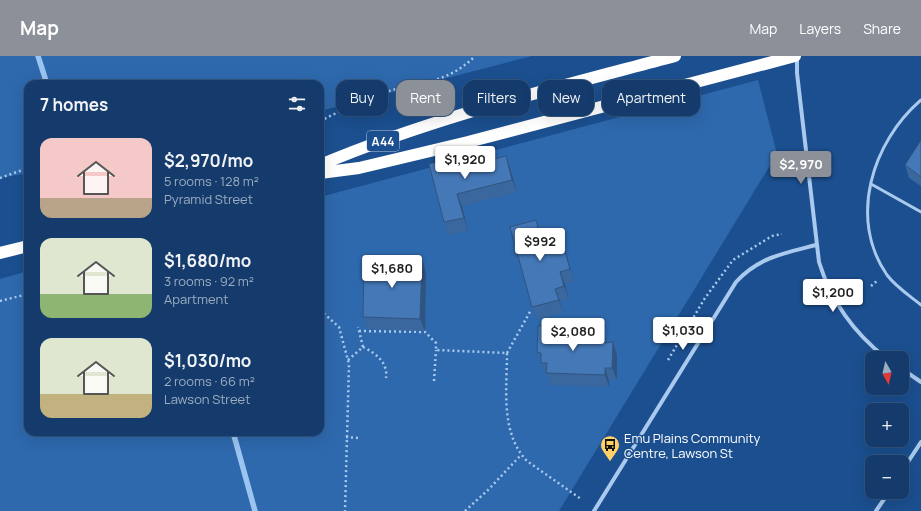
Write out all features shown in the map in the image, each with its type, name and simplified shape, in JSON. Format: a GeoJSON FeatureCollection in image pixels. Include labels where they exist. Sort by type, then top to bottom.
{"type":"FeatureCollection","features":[{"type":"Feature","properties":{"kind":"highway","name":"A44"},"geometry":{"type":"LineString","coordinates":[[324,163],[353,151],[447,118],[675,56]]}},
{"type":"Feature","properties":{"kind":"highway","name":"A44"},"geometry":{"type":"LineString","coordinates":[[324,172],[359,168],[468,142],[796,56]]}},
{"type":"Feature","properties":{"kind":"highway"},"geometry":{"type":"LineString","coordinates":[[0,253],[24,247]]}},
{"type":"Feature","properties":{"kind":"street"},"geometry":{"type":"LineString","coordinates":[[796,56],[816,246],[822,274],[845,317],[878,351]]}},
{"type":"Feature","properties":{"kind":"street"},"geometry":{"type":"LineString","coordinates":[[594,511],[736,282],[754,265],[768,258],[816,246]]}},
{"type":"Feature","properties":{"kind":"street"},"geometry":{"type":"LineString","coordinates":[[909,373],[920,380]]}},
{"type":"Feature","properties":{"kind":"street"},"geometry":{"type":"LineString","coordinates":[[909,460],[921,442]]}},
{"type":"Feature","properties":{"kind":"street"},"geometry":{"type":"LineString","coordinates":[[876,511],[884,499]]}},
{"type":"Feature","properties":{"kind":"lane"},"geometry":{"type":"LineString","coordinates":[[921,100],[908,112],[890,137],[877,161],[870,184],[868,218],[870,237],[877,258],[890,278],[921,305]]}},
{"type":"Feature","properties":{"kind":"lane"},"geometry":{"type":"LineString","coordinates":[[870,184],[921,212]]}},
{"type":"Feature","properties":{"kind":"path"},"geometry":{"type":"LineString","coordinates":[[324,119],[376,95],[446,77],[464,66],[475,56]]}},
{"type":"Feature","properties":{"kind":"path"},"geometry":{"type":"LineString","coordinates":[[0,178],[24,169]]}},
{"type":"Feature","properties":{"kind":"path"},"geometry":{"type":"LineString","coordinates":[[668,360],[705,298],[733,260],[772,236],[782,234]]}},
{"type":"Feature","properties":{"kind":"path"},"geometry":{"type":"LineString","coordinates":[[0,301],[24,295]]}},
{"type":"Feature","properties":{"kind":"path"},"geometry":{"type":"LineString","coordinates":[[531,310],[508,353],[507,417],[521,455],[527,462],[581,499]]}},
{"type":"Feature","properties":{"kind":"path"},"geometry":{"type":"LineString","coordinates":[[324,314],[339,328],[349,364],[345,511]]}},
{"type":"Feature","properties":{"kind":"path"},"geometry":{"type":"LineString","coordinates":[[358,327],[364,347],[376,354],[387,370],[386,378]]}},
{"type":"Feature","properties":{"kind":"path"},"geometry":{"type":"LineString","coordinates":[[359,331],[425,332],[436,343],[434,380]]}},
{"type":"Feature","properties":{"kind":"path"},"geometry":{"type":"LineString","coordinates":[[348,360],[364,347]]}},
{"type":"Feature","properties":{"kind":"path"},"geometry":{"type":"LineString","coordinates":[[436,350],[508,353]]}},
{"type":"Feature","properties":{"kind":"path"},"geometry":{"type":"LineString","coordinates":[[346,437],[358,438]]}},
{"type":"Feature","properties":{"kind":"path"},"geometry":{"type":"LineString","coordinates":[[465,511],[488,490],[521,455]]}},
{"type":"Feature","properties":{"kind":"shaded area"},"geometry":{"type":"Polygon","coordinates":[[[0,56],[532,56],[439,80],[396,80],[396,91],[388,93],[388,80],[336,80],[336,107],[324,110],[324,80],[24,80],[24,174],[0,178],[0,56]]]}},
{"type":"Feature","properties":{"kind":"shaded area"},"geometry":{"type":"Polygon","coordinates":[[[758,80],[777,154],[559,511],[0,511],[0,279],[24,272],[24,436],[324,436],[324,196],[623,116],[700,116],[700,95],[758,80]]]}},
{"type":"Feature","properties":{"kind":"building"},"geometry":{"type":"Polygon","coordinates":[[[921,140],[921,177],[905,165],[921,140]]]}},
{"type":"Feature","properties":{"kind":"building"},"geometry":{"type":"Polygon","coordinates":[[[471,152],[472,154],[478,152],[481,162],[506,156],[512,180],[457,194],[464,218],[444,222],[429,164],[471,152]]]}},
{"type":"Feature","properties":{"kind":"building"},"geometry":{"type":"Polygon","coordinates":[[[536,220],[539,232],[549,230],[554,244],[562,241],[570,269],[560,272],[564,286],[555,289],[559,300],[532,307],[510,227],[536,220]]]}},
{"type":"Feature","properties":{"kind":"building"},"geometry":{"type":"Polygon","coordinates":[[[364,259],[422,261],[420,319],[363,317],[364,259]]]}},
{"type":"Feature","properties":{"kind":"building"},"geometry":{"type":"Polygon","coordinates":[[[538,326],[573,326],[573,337],[605,338],[605,343],[613,342],[612,368],[605,368],[605,375],[546,373],[547,363],[541,363],[541,353],[537,352],[538,326]]]}},
{"type":"Feature","properties":{"kind":"waterway"},"geometry":{"type":"LineString","coordinates":[[38,56],[46,80]]}},
{"type":"Feature","properties":{"kind":"waterway"},"geometry":{"type":"LineString","coordinates":[[234,436],[255,511]]}},
{"type":"Feature","properties":{"kind":"place","name":"Emu Plains Community Centre, Lawson St"},"geometry":{"type":"Point","coordinates":[610,462]}}]}
